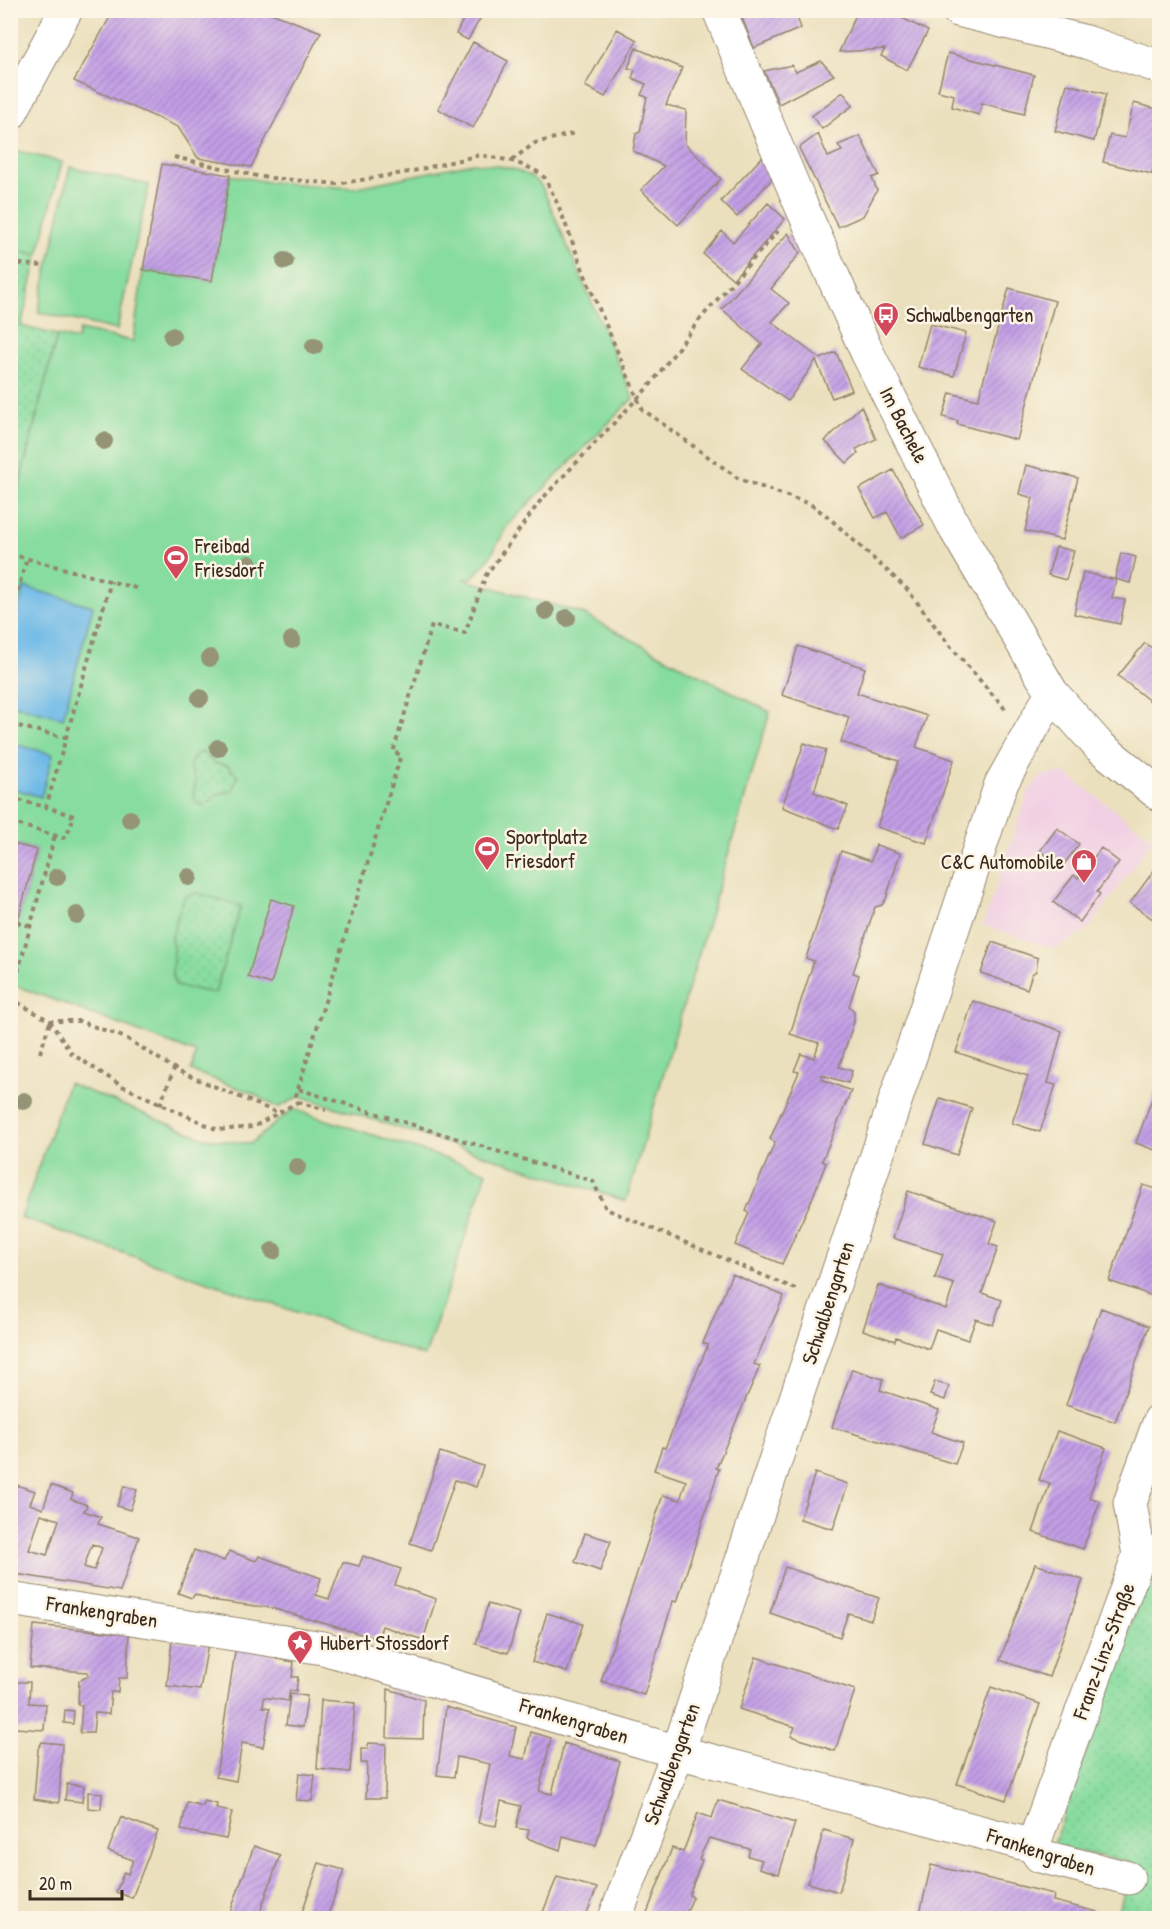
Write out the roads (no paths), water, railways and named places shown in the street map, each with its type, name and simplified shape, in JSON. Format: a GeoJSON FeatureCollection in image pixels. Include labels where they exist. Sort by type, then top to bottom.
{"type":"FeatureCollection","features":[{"type":"Feature","properties":{"kind":"street"},"geometry":{"type":"LineString","coordinates":[[10,114],[66,10]]}},
{"type":"Feature","properties":{"kind":"street","name":"Im Bachele"},"geometry":{"type":"LineString","coordinates":[[719,10],[801,205],[867,352],[956,530],[1052,693],[1099,746],[1160,795]]}},
{"type":"Feature","properties":{"kind":"street"},"geometry":{"type":"LineString","coordinates":[[958,10],[1086,42],[1160,66]]}},
{"type":"Feature","properties":{"kind":"street","name":"Schwalbengarten"},"geometry":{"type":"LineString","coordinates":[[615,1918],[678,1752],[1001,784],[1052,693]]}},
{"type":"Feature","properties":{"kind":"street","name":"Franz-Linz-Straße"},"geometry":{"type":"LineString","coordinates":[[1033,1846],[1139,1555],[1130,1503],[1160,1420]]}},
{"type":"Feature","properties":{"kind":"street","name":"Frankengraben"},"geometry":{"type":"LineString","coordinates":[[10,1599],[323,1648],[678,1752],[1033,1846],[1040,1856],[1128,1878]]}},
{"type":"Feature","properties":{"kind":"water"},"geometry":{"type":"Polygon","coordinates":[[[24,587],[93,606],[63,718],[11,704],[11,637],[24,587]]]}},
{"type":"Feature","properties":{"kind":"water"},"geometry":{"type":"Polygon","coordinates":[[[10,743],[53,754],[41,797],[11,788],[10,743]]]}},
{"type":"Feature","properties":{"kind":"place","name":"Schwalbengarten"},"geometry":{"type":"Point","coordinates":[886,338]}},
{"type":"Feature","properties":{"kind":"place","name":"Freibad Friesdorf"},"geometry":{"type":"Point","coordinates":[176,581]}},
{"type":"Feature","properties":{"kind":"place","name":"Sportplatz Friesdorf"},"geometry":{"type":"Point","coordinates":[487,872]}},
{"type":"Feature","properties":{"kind":"place","name":"C&C Automobile"},"geometry":{"type":"Point","coordinates":[1084,885]}},
{"type":"Feature","properties":{"kind":"place","name":"Hubert Stossdorf"},"geometry":{"type":"Point","coordinates":[300,1666]}}]}
